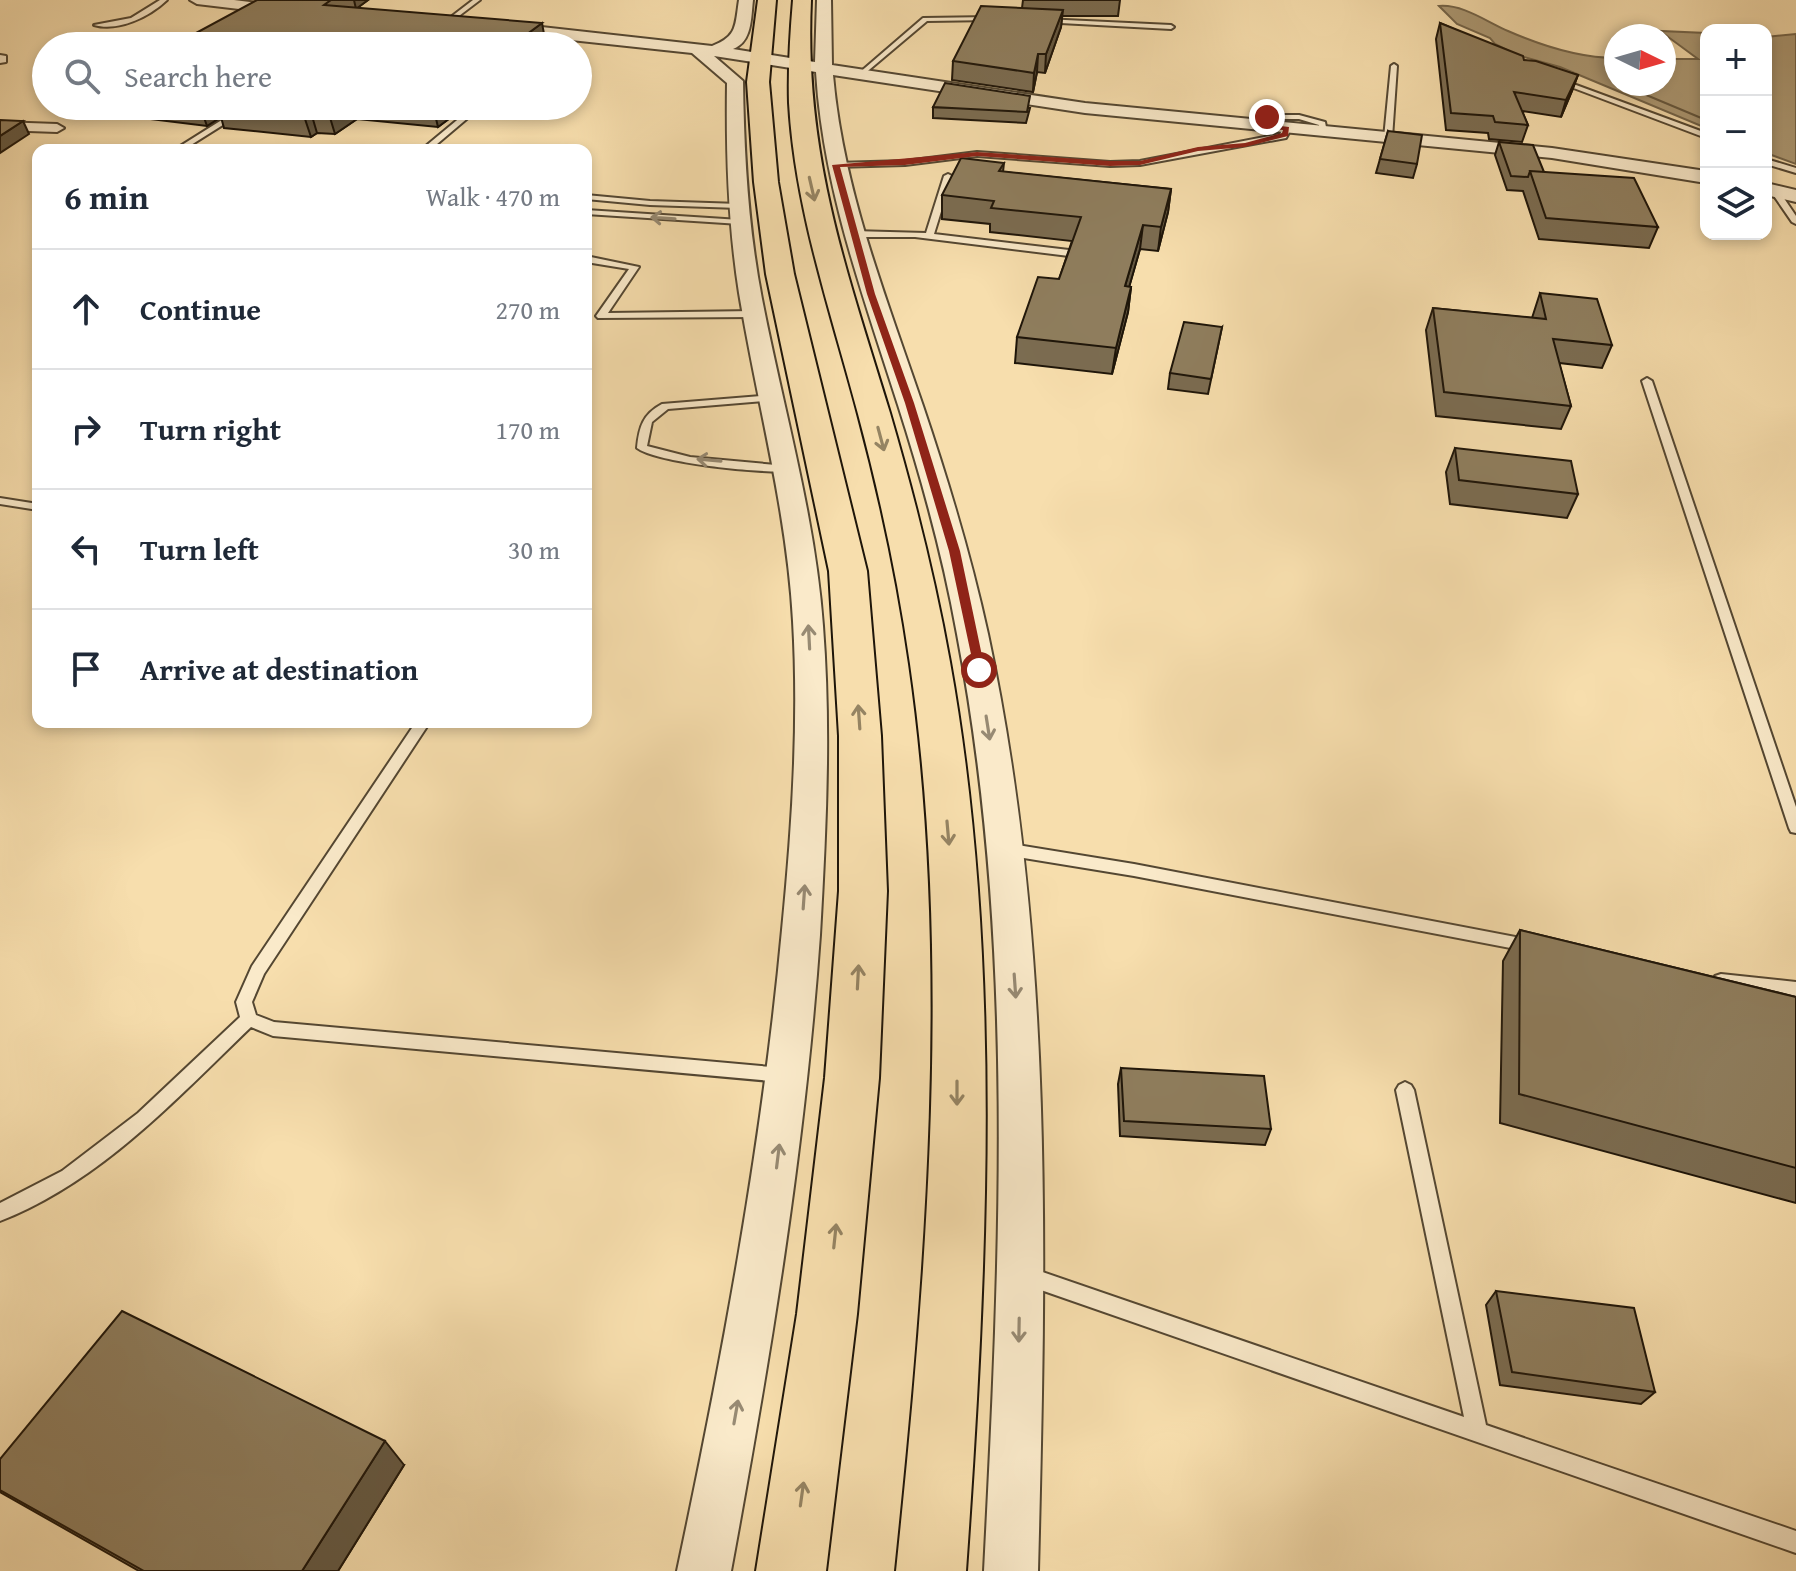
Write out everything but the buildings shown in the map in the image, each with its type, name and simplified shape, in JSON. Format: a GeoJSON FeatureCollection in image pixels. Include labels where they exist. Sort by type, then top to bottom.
{"type":"FeatureCollection","features":[{"type":"Feature","properties":{"kind":"highway"},"geometry":{"type":"LineString","coordinates":[[791,1571],[827,1314],[852,1078],[863,891],[860,736],[848,571],[780,274],[760,126],[790,52],[802,0]]}},
{"type":"Feature","properties":{"kind":"highway"},"geometry":{"type":"LineString","coordinates":[[790,52],[810,178],[830,266],[905,529],[931,669],[942,753],[957,989],[957,1136],[948,1338],[931,1571]]}},
{"type":"Feature","properties":{"kind":"street"},"geometry":{"type":"LineString","coordinates":[[197,0],[303,12]]}},
{"type":"Feature","properties":{"kind":"street"},"geometry":{"type":"LineString","coordinates":[[790,52],[824,0]]}},
{"type":"Feature","properties":{"kind":"street"},"geometry":{"type":"LineString","coordinates":[[422,22],[576,32]]}},
{"type":"Feature","properties":{"kind":"street"},"geometry":{"type":"LineString","coordinates":[[592,34],[706,52],[790,52],[1085,108],[1565,154],[1700,176]]}},
{"type":"Feature","properties":{"kind":"street"},"geometry":{"type":"LineString","coordinates":[[706,52],[790,52]]}},
{"type":"Feature","properties":{"kind":"street"},"geometry":{"type":"LineString","coordinates":[[704,1571],[736,1418],[777,1165],[798,982],[812,741],[807,602],[802,555],[755,314],[740,214],[735,81],[706,52]]}},
{"type":"Feature","properties":{"kind":"street"},"geometry":{"type":"LineString","coordinates":[[790,52],[836,165],[853,234],[954,551],[979,670],[1004,849],[1016,995],[1021,1274],[1011,1571]]}},
{"type":"Feature","properties":{"kind":"street"},"geometry":{"type":"LineString","coordinates":[[0,126],[57,128]]}},
{"type":"Feature","properties":{"kind":"street"},"geometry":{"type":"LineString","coordinates":[[1772,190],[1796,196]]}},
{"type":"Feature","properties":{"kind":"lane"},"geometry":{"type":"LineString","coordinates":[[97,25],[127,22],[151,11],[164,0]]}},
{"type":"Feature","properties":{"kind":"lane"},"geometry":{"type":"LineString","coordinates":[[445,24],[477,0]]}},
{"type":"Feature","properties":{"kind":"lane"},"geometry":{"type":"LineString","coordinates":[[790,52],[925,19],[996,19]]}},
{"type":"Feature","properties":{"kind":"lane"},"geometry":{"type":"LineString","coordinates":[[1039,21],[1171,27]]}},
{"type":"Feature","properties":{"kind":"lane"},"geometry":{"type":"LineString","coordinates":[[1388,138],[1394,66]]}},
{"type":"Feature","properties":{"kind":"lane"},"geometry":{"type":"LineString","coordinates":[[1549,77],[1700,134]]}},
{"type":"Feature","properties":{"kind":"lane"},"geometry":{"type":"LineString","coordinates":[[1260,126],[1267,117],[1299,117],[1322,124],[1323,132]]}},
{"type":"Feature","properties":{"kind":"lane"},"geometry":{"type":"LineString","coordinates":[[188,144],[226,120]]}},
{"type":"Feature","properties":{"kind":"lane"},"geometry":{"type":"LineString","coordinates":[[432,144],[461,120]]}},
{"type":"Feature","properties":{"kind":"lane"},"geometry":{"type":"LineString","coordinates":[[836,165],[905,163],[977,154],[1110,164],[1140,163],[1198,149],[1245,145],[1283,136],[1287,129]]}},
{"type":"Feature","properties":{"kind":"lane"},"geometry":{"type":"LineString","coordinates":[[1772,163],[1796,171]]}},
{"type":"Feature","properties":{"kind":"lane"},"geometry":{"type":"LineString","coordinates":[[929,235],[948,176]]}},
{"type":"Feature","properties":{"kind":"lane"},"geometry":{"type":"LineString","coordinates":[[1772,192],[1796,222]]}},
{"type":"Feature","properties":{"kind":"lane"},"geometry":{"type":"LineString","coordinates":[[592,198],[740,214]]}},
{"type":"Feature","properties":{"kind":"lane"},"geometry":{"type":"LineString","coordinates":[[592,212],[740,214]]}},
{"type":"Feature","properties":{"kind":"lane"},"geometry":{"type":"LineString","coordinates":[[853,234],[929,235],[1069,253]]}},
{"type":"Feature","properties":{"kind":"lane"},"geometry":{"type":"LineString","coordinates":[[592,260],[635,267],[601,316]]}},
{"type":"Feature","properties":{"kind":"lane"},"geometry":{"type":"LineString","coordinates":[[592,315],[755,314]]}},
{"type":"Feature","properties":{"kind":"lane"},"geometry":{"type":"LineString","coordinates":[[1647,381],[1796,828]]}},
{"type":"Feature","properties":{"kind":"lane"},"geometry":{"type":"LineString","coordinates":[[772,398],[666,406],[652,413],[644,424],[642,448],[652,454],[674,458],[787,469]]}},
{"type":"Feature","properties":{"kind":"lane"},"geometry":{"type":"LineString","coordinates":[[0,501],[32,506]]}},
{"type":"Feature","properties":{"kind":"lane"},"geometry":{"type":"LineString","coordinates":[[249,1019],[244,1002],[258,971],[419,728]]}},
{"type":"Feature","properties":{"kind":"lane"},"geometry":{"type":"LineString","coordinates":[[1004,849],[1134,870],[1541,948]]}},
{"type":"Feature","properties":{"kind":"lane"},"geometry":{"type":"LineString","coordinates":[[1711,980],[1796,989]]}},
{"type":"Feature","properties":{"kind":"lane"},"geometry":{"type":"LineString","coordinates":[[249,1019],[273,1029],[788,1075]]}},
{"type":"Feature","properties":{"kind":"lane"},"geometry":{"type":"LineString","coordinates":[[0,1212],[68,1177],[144,1119],[249,1019]]}},
{"type":"Feature","properties":{"kind":"lane"},"geometry":{"type":"LineString","coordinates":[[1405,1090],[1478,1433]]}},
{"type":"Feature","properties":{"kind":"lane"},"geometry":{"type":"LineString","coordinates":[[1021,1274],[1796,1542]]}},
{"type":"Feature","properties":{"kind":"water"},"geometry":{"type":"Polygon","coordinates":[[[1439,6],[1466,11],[1547,46],[1604,57],[1604,85],[1560,67],[1517,55],[1495,44],[1490,38],[1457,24],[1439,6]]]}},
{"type":"Feature","properties":{"kind":"water"},"geometry":{"type":"Polygon","coordinates":[[[1676,32],[1700,33],[1700,125],[1629,96],[1676,96],[1676,59],[1698,59],[1676,43],[1676,32]]]}},
{"type":"Feature","properties":{"kind":"water"},"geometry":{"type":"Polygon","coordinates":[[[1796,34],[1796,164],[1772,155],[1772,36],[1796,34]]]}},
{"type":"Feature","properties":{"kind":"route"},"geometry":{"type":"LineString","coordinates":[[979,670],[954,551],[933,477],[871,294],[836,165],[905,163],[977,154],[1110,164],[1140,163],[1198,149],[1245,145],[1286,134],[1287,129],[1260,126],[1267,117]]}}]}
